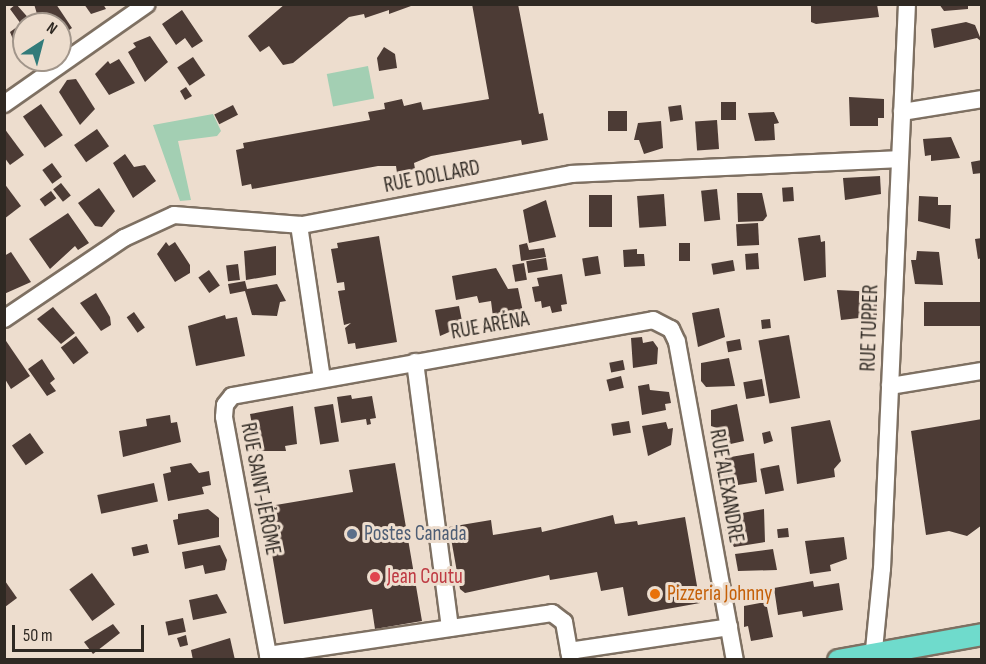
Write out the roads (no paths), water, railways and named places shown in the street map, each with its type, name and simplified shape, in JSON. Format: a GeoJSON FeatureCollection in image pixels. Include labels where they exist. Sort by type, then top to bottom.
{"type":"FeatureCollection","features":[{"type":"Feature","properties":{"kind":"main road"},"geometry":{"type":"LineString","coordinates":[[838,660],[873,656],[981,634]]}},
{"type":"Feature","properties":{"kind":"street"},"geometry":{"type":"LineString","coordinates":[[4,104],[147,4]]}},
{"type":"Feature","properties":{"kind":"street","name":"RUE TUPPER"},"geometry":{"type":"LineString","coordinates":[[873,656],[880,598],[907,4]]}},
{"type":"Feature","properties":{"kind":"street"},"geometry":{"type":"LineString","coordinates":[[902,112],[981,99]]}},
{"type":"Feature","properties":{"kind":"street","name":"RUE DOLLARD"},"geometry":{"type":"LineString","coordinates":[[4,319],[124,238],[165,217],[194,214],[299,225],[562,175],[900,159]]}},
{"type":"Feature","properties":{"kind":"street"},"geometry":{"type":"LineString","coordinates":[[299,225],[322,378]]}},
{"type":"Feature","properties":{"kind":"street","name":"RUE ARÉNA"},"geometry":{"type":"LineString","coordinates":[[322,378],[644,321],[665,324]]}},
{"type":"Feature","properties":{"kind":"street","name":"RUE ALEXANDRE"},"geometry":{"type":"LineString","coordinates":[[665,324],[677,342],[735,660]]}},
{"type":"Feature","properties":{"kind":"street"},"geometry":{"type":"LineString","coordinates":[[415,362],[450,628]]}},
{"type":"Feature","properties":{"kind":"street"},"geometry":{"type":"LineString","coordinates":[[890,386],[981,371]]}},
{"type":"Feature","properties":{"kind":"street","name":"RUE SAINT-JÉRÔME"},"geometry":{"type":"LineString","coordinates":[[268,657],[223,411],[228,400],[238,393],[322,378]]}},
{"type":"Feature","properties":{"kind":"street"},"geometry":{"type":"LineString","coordinates":[[268,657],[552,613],[564,622],[570,655],[729,627]]}},
{"type":"Feature","properties":{"kind":"place","name":"Postes Canada"},"geometry":{"type":"Point","coordinates":[352,534]}},
{"type":"Feature","properties":{"kind":"place","name":"Jean Coutu"},"geometry":{"type":"Point","coordinates":[375,577]}},
{"type":"Feature","properties":{"kind":"place","name":"Pizzeria Johnny"},"geometry":{"type":"Point","coordinates":[655,594]}}]}
